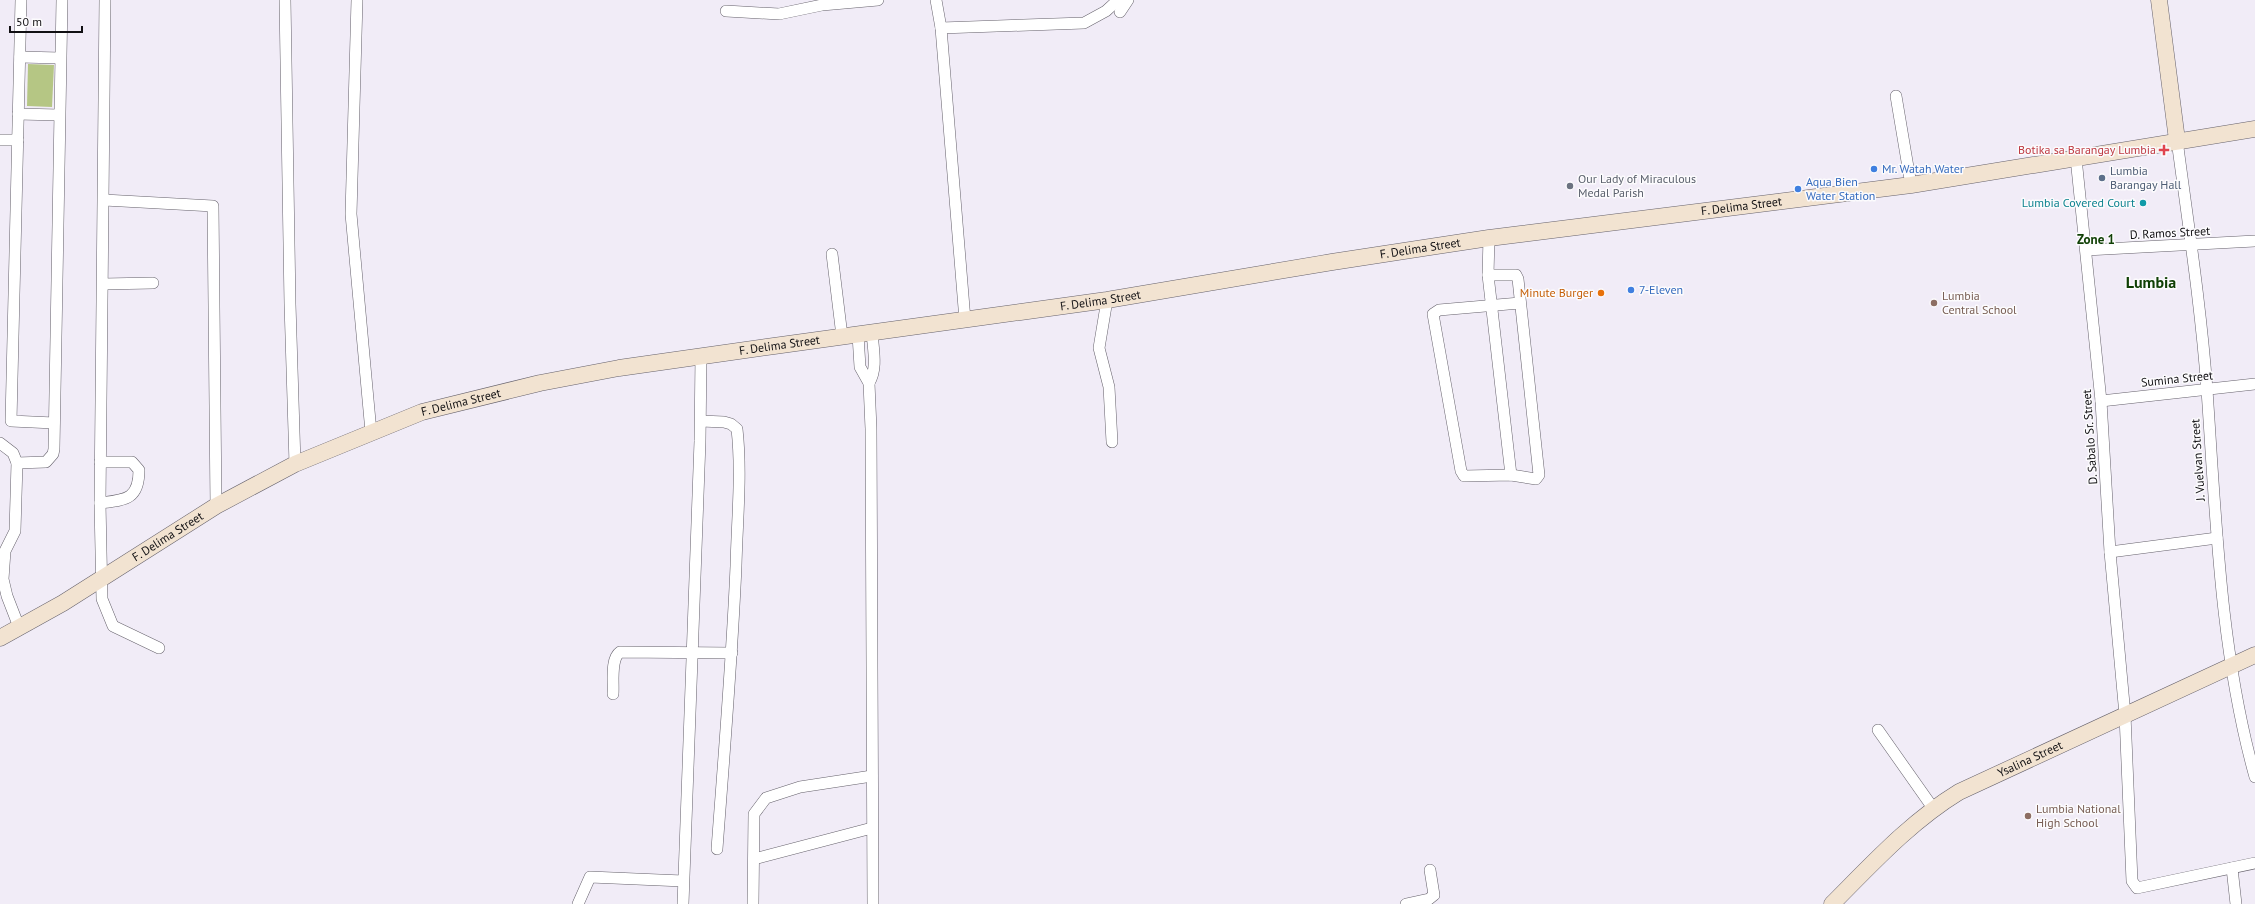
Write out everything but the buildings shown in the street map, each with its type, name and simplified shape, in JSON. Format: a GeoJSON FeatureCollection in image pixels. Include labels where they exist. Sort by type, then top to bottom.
{"type":"FeatureCollection","features":[{"type":"Feature","properties":{"kind":"street"},"geometry":{"type":"LineString","coordinates":[[21,0],[11,421],[54,422]]}},
{"type":"Feature","properties":{"kind":"street"},"geometry":{"type":"LineString","coordinates":[[17,463],[39,463],[50,458],[54,449],[62,0]]}},
{"type":"Feature","properties":{"kind":"street"},"geometry":{"type":"LineString","coordinates":[[105,0],[100,462],[102,599],[113,626],[159,648]]}},
{"type":"Feature","properties":{"kind":"street"},"geometry":{"type":"LineString","coordinates":[[285,0],[290,304],[295,464]]}},
{"type":"Feature","properties":{"kind":"street"},"geometry":{"type":"LineString","coordinates":[[356,0],[351,214],[371,432]]}},
{"type":"Feature","properties":{"kind":"street"},"geometry":{"type":"LineString","coordinates":[[726,12],[779,14],[822,5],[878,0]]}},
{"type":"Feature","properties":{"kind":"street"},"geometry":{"type":"LineString","coordinates":[[936,0],[941,28],[965,320]]}},
{"type":"Feature","properties":{"kind":"street"},"geometry":{"type":"LineString","coordinates":[[941,28],[1084,23],[1106,12],[1118,0]]}},
{"type":"Feature","properties":{"kind":"street"},"geometry":{"type":"LineString","coordinates":[[1120,12],[1128,0]]}},
{"type":"Feature","properties":{"kind":"street"},"geometry":{"type":"LineString","coordinates":[[2159,0],[2177,140]]}},
{"type":"Feature","properties":{"kind":"street"},"geometry":{"type":"LineString","coordinates":[[20,57],[60,58]]}},
{"type":"Feature","properties":{"kind":"street"},"geometry":{"type":"LineString","coordinates":[[1896,96],[1911,185]]}},
{"type":"Feature","properties":{"kind":"street"},"geometry":{"type":"LineString","coordinates":[[18,114],[59,115]]}},
{"type":"Feature","properties":{"kind":"street","name":"F. Delima Street"},"geometry":{"type":"LineString","coordinates":[[0,638],[63,603],[102,576],[216,506],[295,464],[422,412],[540,383],[701,356],[1107,300],[1332,262],[1489,238],[1911,185],[2177,140],[2255,129]]}},
{"type":"Feature","properties":{"kind":"street"},"geometry":{"type":"LineString","coordinates":[[0,140],[18,140]]}},
{"type":"Feature","properties":{"kind":"street","name":"J. Vuelvan Street"},"geometry":{"type":"LineString","coordinates":[[2177,140],[2207,389],[2210,470],[2232,666],[2237,704],[2255,777]]}},
{"type":"Feature","properties":{"kind":"street","name":"D. Sabalo Sr. Street"},"geometry":{"type":"LineString","coordinates":[[2076,158],[2101,401],[2110,552],[2125,715],[2132,881],[2137,888],[2232,868]]}},
{"type":"Feature","properties":{"kind":"street"},"geometry":{"type":"LineString","coordinates":[[104,200],[213,206],[216,506]]}},
{"type":"Feature","properties":{"kind":"street"},"geometry":{"type":"LineString","coordinates":[[1489,238],[1488,276],[1511,475]]}},
{"type":"Feature","properties":{"kind":"street","name":"D. Ramos Street"},"geometry":{"type":"LineString","coordinates":[[2086,250],[2255,241]]}},
{"type":"Feature","properties":{"kind":"street"},"geometry":{"type":"LineString","coordinates":[[832,254],[857,335],[860,367],[869,383],[873,539],[871,677],[873,904]]}},
{"type":"Feature","properties":{"kind":"street"},"geometry":{"type":"LineString","coordinates":[[1488,276],[1516,275],[1520,303],[1539,475],[1536,479],[1511,475],[1466,477],[1461,473],[1433,316],[1434,312],[1439,310],[1520,303]]}},
{"type":"Feature","properties":{"kind":"street"},"geometry":{"type":"LineString","coordinates":[[103,284],[153,283]]}},
{"type":"Feature","properties":{"kind":"street"},"geometry":{"type":"LineString","coordinates":[[1107,300],[1099,348],[1109,387],[1112,442]]}},
{"type":"Feature","properties":{"kind":"street"},"geometry":{"type":"LineString","coordinates":[[683,904],[701,356]]}},
{"type":"Feature","properties":{"kind":"street","name":"Sumina Street"},"geometry":{"type":"LineString","coordinates":[[2101,401],[2255,384]]}},
{"type":"Feature","properties":{"kind":"street"},"geometry":{"type":"LineString","coordinates":[[700,421],[724,422],[731,424],[737,430],[738,498],[732,653],[717,849]]}},
{"type":"Feature","properties":{"kind":"street"},"geometry":{"type":"LineString","coordinates":[[0,443],[13,453],[17,463],[15,531],[5,551],[3,579],[7,596],[19,627]]}},
{"type":"Feature","properties":{"kind":"street"},"geometry":{"type":"LineString","coordinates":[[100,462],[132,462],[139,470],[139,482],[131,497],[125,500],[100,504]]}},
{"type":"Feature","properties":{"kind":"street"},"geometry":{"type":"LineString","coordinates":[[2110,552],[2217,538]]}},
{"type":"Feature","properties":{"kind":"street"},"geometry":{"type":"LineString","coordinates":[[613,694],[615,663],[617,654],[620,652],[692,651],[732,653]]}},
{"type":"Feature","properties":{"kind":"street","name":"Ysalina Street"},"geometry":{"type":"LineString","coordinates":[[1832,904],[1908,829],[1933,808],[2001,771],[2255,656]]}},
{"type":"Feature","properties":{"kind":"street"},"geometry":{"type":"LineString","coordinates":[[1878,730],[1933,808]]}},
{"type":"Feature","properties":{"kind":"street"},"geometry":{"type":"LineString","coordinates":[[753,904],[754,814],[766,798],[800,787],[872,776]]}},
{"type":"Feature","properties":{"kind":"street"},"geometry":{"type":"LineString","coordinates":[[754,859],[872,828]]}},
{"type":"Feature","properties":{"kind":"street"},"geometry":{"type":"LineString","coordinates":[[2236,904],[2232,868],[2255,864]]}},
{"type":"Feature","properties":{"kind":"street"},"geometry":{"type":"LineString","coordinates":[[1406,904],[1429,899],[1434,895],[1430,870]]}},
{"type":"Feature","properties":{"kind":"street"},"geometry":{"type":"LineString","coordinates":[[578,904],[590,877],[683,882]]}},
{"type":"Feature","properties":{"kind":"green space"},"geometry":{"type":"Polygon","coordinates":[[[28,64],[54,65],[52,107],[27,106],[28,64]]]}},
{"type":"Feature","properties":{"kind":"place","name":"Botika sa Barangay Lumbia"},"geometry":{"type":"Point","coordinates":[2164,150]}},
{"type":"Feature","properties":{"kind":"place","name":"Mr. Watah Water"},"geometry":{"type":"Point","coordinates":[1874,169]}},
{"type":"Feature","properties":{"kind":"place","name":"Lumbia Barangay Hall"},"geometry":{"type":"Point","coordinates":[2102,178]}},
{"type":"Feature","properties":{"kind":"place","name":"Our Lady of Miraculous Medal Parish"},"geometry":{"type":"Point","coordinates":[1570,186]}},
{"type":"Feature","properties":{"kind":"place","name":"Aqua Bien Water Station"},"geometry":{"type":"Point","coordinates":[1798,189]}},
{"type":"Feature","properties":{"kind":"place","name":"Lumbia Covered Court"},"geometry":{"type":"Point","coordinates":[2143,203]}},
{"type":"Feature","properties":{"kind":"place","name":"7-Eleven"},"geometry":{"type":"Point","coordinates":[1631,290]}},
{"type":"Feature","properties":{"kind":"place","name":"Minute Burger"},"geometry":{"type":"Point","coordinates":[1601,293]}},
{"type":"Feature","properties":{"kind":"place","name":"Lumbia Central School"},"geometry":{"type":"Point","coordinates":[1934,303]}},
{"type":"Feature","properties":{"kind":"place","name":"Lumbia National High School"},"geometry":{"type":"Point","coordinates":[2028,816]}},
{"type":"Feature","properties":{"kind":"district","name":"Zone 1"},"geometry":{"type":"Point","coordinates":[2096,239]}},
{"type":"Feature","properties":{"kind":"district","name":"Lumbia"},"geometry":{"type":"Point","coordinates":[2151,282]}}]}
